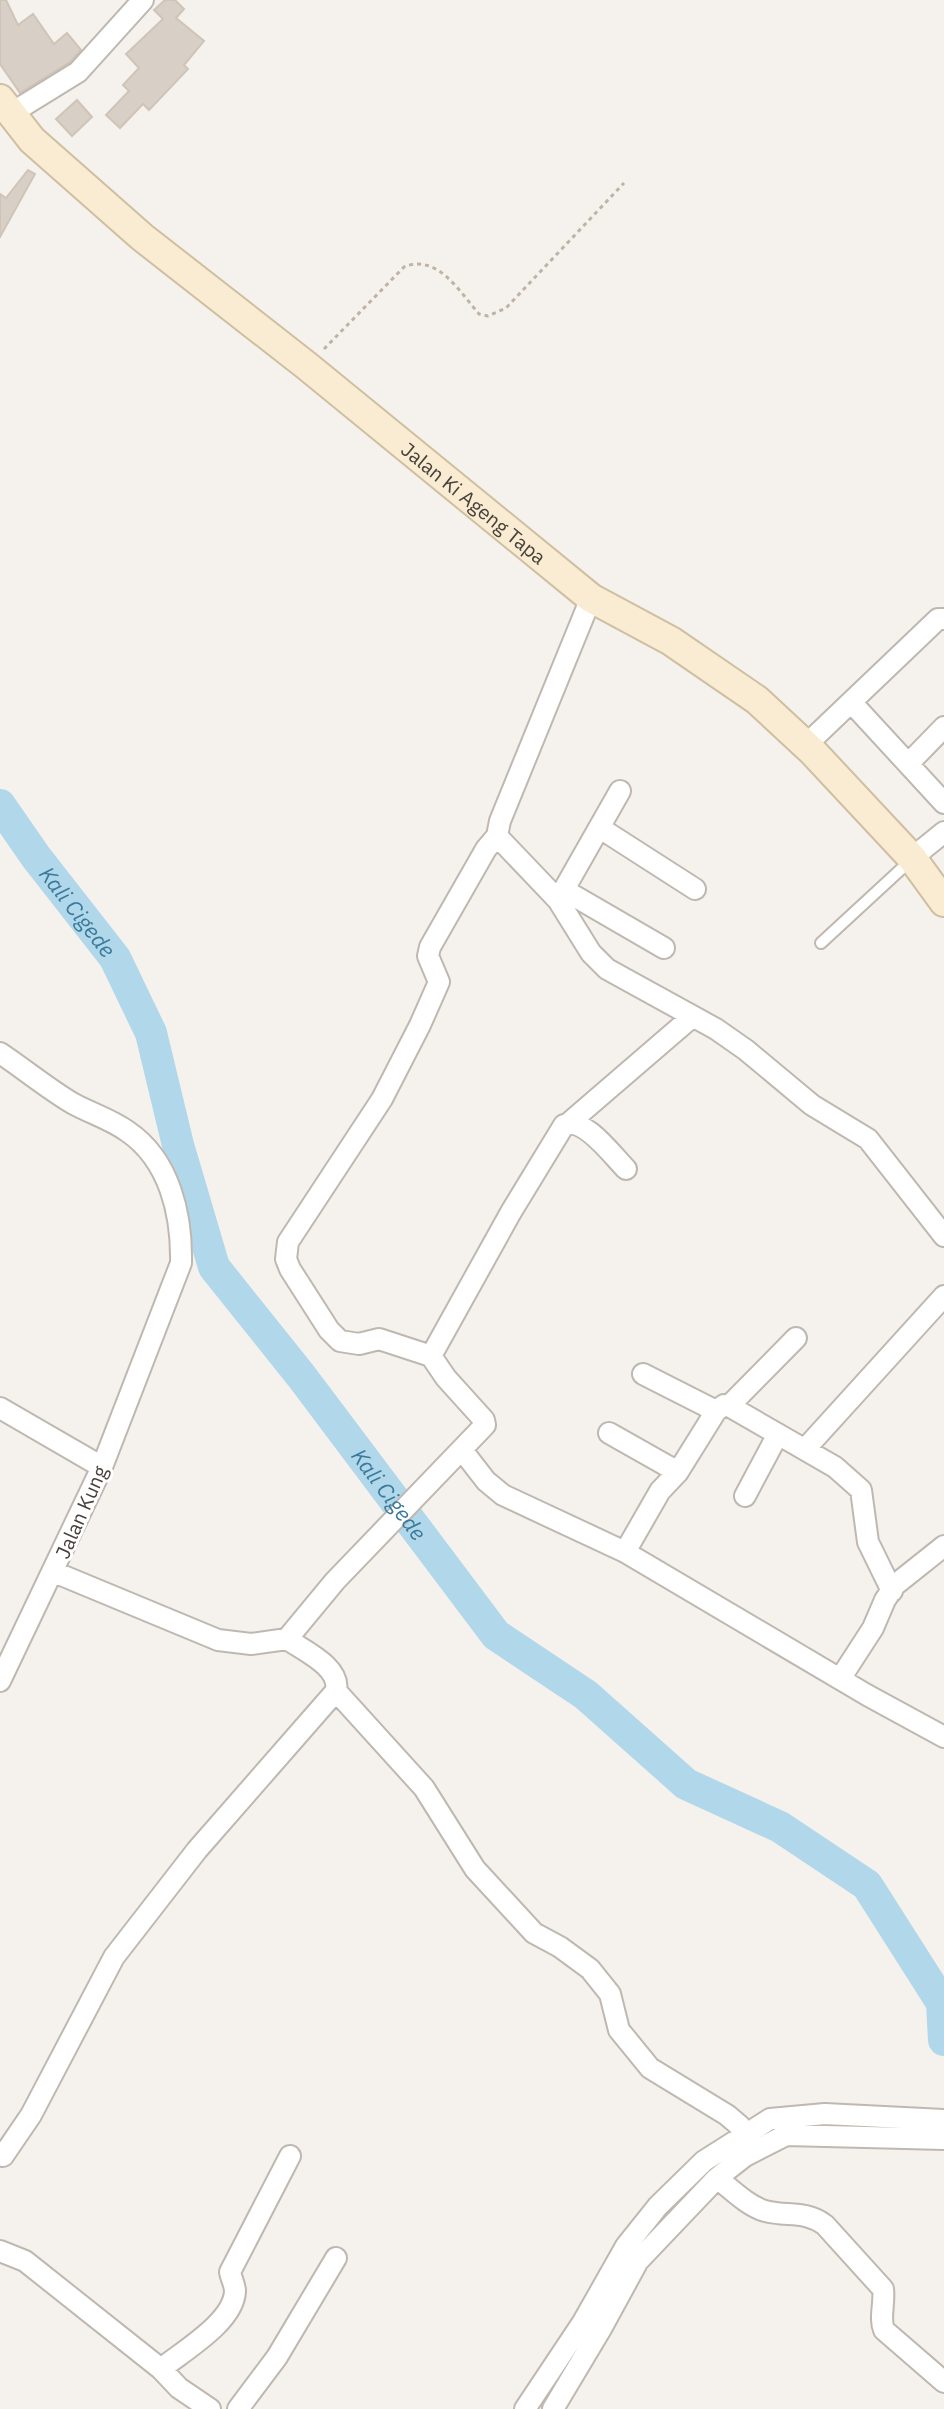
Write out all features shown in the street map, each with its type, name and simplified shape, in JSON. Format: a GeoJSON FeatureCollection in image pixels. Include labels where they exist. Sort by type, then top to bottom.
{"type":"FeatureCollection","features":[{"type":"Feature","properties":{"kind":"street"},"geometry":{"type":"LineString","coordinates":[[5,107],[78,72],[143,0]]}},
{"type":"Feature","properties":{"kind":"street","name":"Jalan Ki Ageng Tapa"},"geometry":{"type":"LineString","coordinates":[[5,107],[62,169],[142,237],[307,366],[591,598],[671,641],[757,700],[806,745],[912,858],[944,902]]}},
{"type":"Feature","properties":{"kind":"street"},"geometry":{"type":"LineString","coordinates":[[54,1572],[218,1640],[251,1644],[287,1639],[335,1581],[485,1423],[431,1356],[379,1339],[359,1344],[340,1341],[329,1330],[290,1269],[286,1252],[288,1242],[307,1210],[382,1099],[420,1025],[439,982],[428,956],[430,947],[486,849],[497,836],[500,821],[591,598]]}},
{"type":"Feature","properties":{"kind":"street"},"geometry":{"type":"LineString","coordinates":[[806,745],[938,619],[944,619]]}},
{"type":"Feature","properties":{"kind":"street"},"geometry":{"type":"LineString","coordinates":[[851,702],[944,803]]}},
{"type":"Feature","properties":{"kind":"street"},"geometry":{"type":"LineString","coordinates":[[909,763],[944,727]]}},
{"type":"Feature","properties":{"kind":"street"},"geometry":{"type":"LineString","coordinates":[[561,895],[620,791]]}},
{"type":"Feature","properties":{"kind":"street"},"geometry":{"type":"LineString","coordinates":[[600,828],[695,889]]}},
{"type":"Feature","properties":{"kind":"street"},"geometry":{"type":"LineString","coordinates":[[912,858],[944,832]]}},
{"type":"Feature","properties":{"kind":"street"},"geometry":{"type":"LineString","coordinates":[[497,836],[561,895],[664,948]]}},
{"type":"Feature","properties":{"kind":"street"},"geometry":{"type":"LineString","coordinates":[[561,895],[591,953],[607,969],[746,1050],[819,1110],[868,1139],[944,1236]]}},
{"type":"Feature","properties":{"kind":"street"},"geometry":{"type":"LineString","coordinates":[[431,1356],[511,1212],[564,1125],[692,1017]]}},
{"type":"Feature","properties":{"kind":"street","name":"Jalan Kung"},"geometry":{"type":"LineString","coordinates":[[0,1053],[71,1102],[126,1130],[154,1158],[167,1179],[182,1233],[181,1263],[102,1467],[0,1681]]}},
{"type":"Feature","properties":{"kind":"street"},"geometry":{"type":"LineString","coordinates":[[570,1122],[586,1128],[626,1169]]}},
{"type":"Feature","properties":{"kind":"street"},"geometry":{"type":"LineString","coordinates":[[806,1448],[944,1296]]}},
{"type":"Feature","properties":{"kind":"street"},"geometry":{"type":"LineString","coordinates":[[625,1552],[660,1491],[678,1472],[723,1409],[796,1338]]}},
{"type":"Feature","properties":{"kind":"street"},"geometry":{"type":"LineString","coordinates":[[643,1374],[778,1434],[835,1467],[861,1490],[868,1542],[892,1591]]}},
{"type":"Feature","properties":{"kind":"street"},"geometry":{"type":"LineString","coordinates":[[0,1408],[102,1467]]}},
{"type":"Feature","properties":{"kind":"street"},"geometry":{"type":"LineString","coordinates":[[609,1433],[678,1472]]}},
{"type":"Feature","properties":{"kind":"street"},"geometry":{"type":"LineString","coordinates":[[745,1496],[778,1434]]}},
{"type":"Feature","properties":{"kind":"street"},"geometry":{"type":"LineString","coordinates":[[462,1450],[486,1481],[503,1495],[625,1552],[944,1737]]}},
{"type":"Feature","properties":{"kind":"street"},"geometry":{"type":"LineString","coordinates":[[840,1679],[873,1628],[892,1591],[912,1569],[944,1546]]}},
{"type":"Feature","properties":{"kind":"street"},"geometry":{"type":"LineString","coordinates":[[1,2156],[31,2115],[114,1957],[197,1850],[336,1691],[336,1678],[331,1670],[287,1639]]}},
{"type":"Feature","properties":{"kind":"street"},"geometry":{"type":"LineString","coordinates":[[336,1691],[424,1788],[475,1869],[534,1933],[590,1969],[610,1994],[619,2030],[650,2068],[727,2115],[740,2126],[744,2146]]}},
{"type":"Feature","properties":{"kind":"street"},"geometry":{"type":"LineString","coordinates":[[525,2409],[583,2322],[626,2246],[658,2206],[704,2161],[786,2135],[844,2135],[944,2120]]}},
{"type":"Feature","properties":{"kind":"street"},"geometry":{"type":"LineString","coordinates":[[897,2128],[944,2139]]}},
{"type":"Feature","properties":{"kind":"street"},"geometry":{"type":"LineString","coordinates":[[553,2409],[638,2261],[744,2146]]}},
{"type":"Feature","properties":{"kind":"street"},"geometry":{"type":"LineString","coordinates":[[161,2369],[217,2325],[229,2310],[235,2291],[230,2272],[290,2156]]}},
{"type":"Feature","properties":{"kind":"street"},"geometry":{"type":"LineString","coordinates":[[717,2178],[759,2209],[800,2213],[825,2225],[883,2289],[885,2303],[881,2323],[884,2330],[944,2382]]}},
{"type":"Feature","properties":{"kind":"street"},"geometry":{"type":"LineString","coordinates":[[0,2251],[25,2261],[161,2369],[179,2388],[210,2409]]}},
{"type":"Feature","properties":{"kind":"street"},"geometry":{"type":"LineString","coordinates":[[238,2409],[277,2357],[336,2258]]}},
{"type":"Feature","properties":{"kind":"lane"},"geometry":{"type":"LineString","coordinates":[[821,943],[912,858]]}},
{"type":"Feature","properties":{"kind":"path"},"geometry":{"type":"LineString","coordinates":[[307,366],[404,267],[414,263],[427,264],[440,271],[479,314],[488,316],[506,308],[624,183]]}},
{"type":"Feature","properties":{"kind":"building"},"geometry":{"type":"Polygon","coordinates":[[[0,0],[6,0],[18,25],[33,14],[54,44],[67,33],[81,50],[70,62],[20,93],[0,64],[0,0]]]}},
{"type":"Feature","properties":{"kind":"building"},"geometry":{"type":"Polygon","coordinates":[[[165,0],[175,0],[184,9],[176,18],[204,41],[184,65],[188,69],[149,110],[143,104],[120,128],[106,115],[129,91],[123,85],[139,68],[126,54],[163,19],[154,10],[165,0]]]}},
{"type":"Feature","properties":{"kind":"building"},"geometry":{"type":"Polygon","coordinates":[[[77,100],[92,117],[72,136],[56,119],[77,100]]]}},
{"type":"Feature","properties":{"kind":"building"},"geometry":{"type":"Polygon","coordinates":[[[28,170],[35,174],[0,237],[0,194],[6,198],[28,170]]]}},
{"type":"Feature","properties":{"kind":"waterway","name":"Kali Cigede"},"geometry":{"type":"LineString","coordinates":[[0,805],[36,857],[115,958],[151,1033],[178,1145],[214,1267],[302,1377],[496,1635],[586,1695],[686,1784],[780,1827],[867,1885],[942,2003],[944,2040]]}}]}
